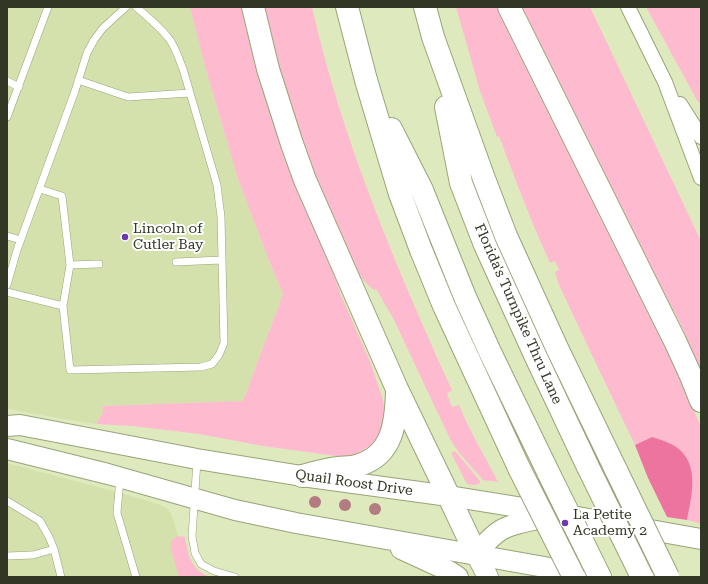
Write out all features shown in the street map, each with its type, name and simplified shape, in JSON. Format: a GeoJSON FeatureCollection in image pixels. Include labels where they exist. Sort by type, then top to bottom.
{"type":"FeatureCollection","features":[{"type":"Feature","properties":{"kind":"highway"},"geometry":{"type":"LineString","coordinates":[[253,7],[270,77],[302,173],[397,389],[476,554]]}},
{"type":"Feature","properties":{"kind":"highway"},"geometry":{"type":"LineString","coordinates":[[347,7],[366,80],[400,194],[421,250],[447,313],[519,468],[574,577]]}},
{"type":"Feature","properties":{"kind":"highway"},"geometry":{"type":"LineString","coordinates":[[425,7],[432,37],[506,236],[557,348],[668,577]]}},
{"type":"Feature","properties":{"kind":"highway"},"geometry":{"type":"LineString","coordinates":[[509,7],[675,341],[701,401]]}},
{"type":"Feature","properties":{"kind":"highway","name":"Florida's Turnpike Thru Lane"},"geometry":{"type":"LineString","coordinates":[[432,37],[461,183],[510,300],[588,468],[642,577]]}},
{"type":"Feature","properties":{"kind":"highway"},"geometry":{"type":"LineString","coordinates":[[366,80],[422,190],[468,304],[490,352],[600,577]]}},
{"type":"Feature","properties":{"kind":"highway"},"geometry":{"type":"LineString","coordinates":[[302,476],[338,468],[359,466],[375,458],[384,449],[393,431],[397,389]]}},
{"type":"Feature","properties":{"kind":"main road","name":"Quail Roost Drive"},"geometry":{"type":"LineString","coordinates":[[7,426],[20,425],[197,459],[302,476],[449,496],[562,514],[701,539]]}},
{"type":"Feature","properties":{"kind":"main road"},"geometry":{"type":"LineString","coordinates":[[7,449],[235,510],[375,537],[600,577]]}},
{"type":"Feature","properties":{"kind":"main road"},"geometry":{"type":"LineString","coordinates":[[476,554],[500,531],[514,524],[562,514]]}},
{"type":"Feature","properties":{"kind":"main road"},"geometry":{"type":"LineString","coordinates":[[375,537],[458,577]]}},
{"type":"Feature","properties":{"kind":"main road"},"geometry":{"type":"LineString","coordinates":[[476,554],[488,577]]}},
{"type":"Feature","properties":{"kind":"street"},"geometry":{"type":"LineString","coordinates":[[628,7],[665,82],[701,137]]}},
{"type":"Feature","properties":{"kind":"street"},"geometry":{"type":"LineString","coordinates":[[688,119],[701,178]]}},
{"type":"Feature","properties":{"kind":"lane"},"geometry":{"type":"LineString","coordinates":[[7,117],[48,7]]}},
{"type":"Feature","properties":{"kind":"lane"},"geometry":{"type":"LineString","coordinates":[[7,285],[21,240],[87,53],[103,28],[126,7]]}},
{"type":"Feature","properties":{"kind":"lane"},"geometry":{"type":"LineString","coordinates":[[40,189],[62,196],[70,265],[63,306],[70,370],[201,367],[212,364],[220,356],[224,343],[221,217],[217,185],[177,52],[170,40],[160,29],[136,7]]}},
{"type":"Feature","properties":{"kind":"lane"},"geometry":{"type":"LineString","coordinates":[[78,80],[128,97],[190,92]]}},
{"type":"Feature","properties":{"kind":"lane"},"geometry":{"type":"LineString","coordinates":[[7,81],[18,87]]}},
{"type":"Feature","properties":{"kind":"lane"},"geometry":{"type":"LineString","coordinates":[[7,236],[21,240]]}},
{"type":"Feature","properties":{"kind":"lane"},"geometry":{"type":"LineString","coordinates":[[176,262],[222,260]]}},
{"type":"Feature","properties":{"kind":"lane"},"geometry":{"type":"LineString","coordinates":[[70,265],[99,264]]}},
{"type":"Feature","properties":{"kind":"lane"},"geometry":{"type":"LineString","coordinates":[[7,292],[63,306]]}},
{"type":"Feature","properties":{"kind":"lane"},"geometry":{"type":"LineString","coordinates":[[197,459],[192,536],[195,553],[201,564],[214,571],[235,577]]}},
{"type":"Feature","properties":{"kind":"lane"},"geometry":{"type":"LineString","coordinates":[[120,478],[117,513],[136,577]]}},
{"type":"Feature","properties":{"kind":"lane"},"geometry":{"type":"LineString","coordinates":[[7,501],[40,521],[54,549],[61,577]]}},
{"type":"Feature","properties":{"kind":"lane"},"geometry":{"type":"LineString","coordinates":[[7,556],[33,555],[54,549]]}},
{"type":"Feature","properties":{"kind":"shaded area"},"geometry":{"type":"Polygon","coordinates":[[[7,7],[190,7],[206,70],[238,179],[283,294],[243,401],[102,406],[103,412],[96,424],[7,408],[7,7]]]}},
{"type":"Feature","properties":{"kind":"shaded area"},"geometry":{"type":"Polygon","coordinates":[[[190,7],[244,7],[341,295],[371,364],[382,397],[386,422],[371,450],[367,447],[353,455],[336,456],[263,446],[199,434],[133,426],[96,424],[103,412],[102,406],[243,401],[283,294],[238,179],[206,70],[190,7]]]}},
{"type":"Feature","properties":{"kind":"shaded area"},"geometry":{"type":"Polygon","coordinates":[[[261,7],[312,7],[324,57],[355,154],[391,250],[452,390],[447,394],[452,407],[459,405],[498,482],[483,480],[451,441],[393,318],[376,289],[374,290],[368,285],[354,269],[310,172],[261,7]]]}},
{"type":"Feature","properties":{"kind":"shaded area"},"geometry":{"type":"Polygon","coordinates":[[[456,7],[501,7],[662,336],[701,428],[701,524],[687,520],[692,489],[674,446],[652,437],[635,445],[600,372],[559,285],[555,272],[559,270],[555,261],[550,263],[523,200],[499,136],[497,137],[480,91],[456,7]]]}},
{"type":"Feature","properties":{"kind":"shaded area"},"geometry":{"type":"Polygon","coordinates":[[[519,7],[590,7],[701,241],[701,371],[679,321],[618,206],[519,7]]]}},
{"type":"Feature","properties":{"kind":"shaded area"},"geometry":{"type":"Polygon","coordinates":[[[646,7],[701,7],[701,103],[698,102],[646,7]]]}},
{"type":"Feature","properties":{"kind":"shaded area"},"geometry":{"type":"Polygon","coordinates":[[[652,437],[676,447],[682,452],[691,467],[692,494],[687,520],[667,517],[648,478],[635,445],[652,437]]]}},
{"type":"Feature","properties":{"kind":"shaded area"},"geometry":{"type":"Polygon","coordinates":[[[455,451],[480,481],[479,484],[467,484],[451,453],[455,451]]]}},
{"type":"Feature","properties":{"kind":"shaded area"},"geometry":{"type":"Polygon","coordinates":[[[7,463],[132,496],[166,508],[170,512],[173,519],[178,536],[171,541],[179,577],[7,577],[7,463]]]}},
{"type":"Feature","properties":{"kind":"shaded area"},"geometry":{"type":"Polygon","coordinates":[[[178,536],[185,537],[189,556],[198,570],[210,577],[179,577],[171,549],[171,541],[178,536]]]}},
{"type":"Feature","properties":{"kind":"place","name":"Lincoln of Cutler Bay"},"geometry":{"type":"Point","coordinates":[125,237]}},
{"type":"Feature","properties":{"kind":"place","name":"La Petite Academy 2"},"geometry":{"type":"Point","coordinates":[565,523]}}]}
